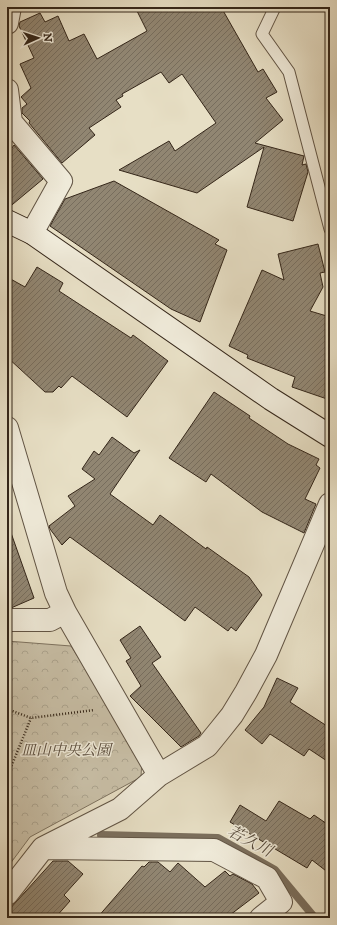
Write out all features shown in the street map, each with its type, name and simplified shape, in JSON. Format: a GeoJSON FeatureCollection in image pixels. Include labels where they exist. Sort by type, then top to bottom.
{"type":"FeatureCollection","features":[{"type":"Feature","properties":{"kind":"street"},"geometry":{"type":"LineString","coordinates":[[7,23],[10,7]]}},
{"type":"Feature","properties":{"kind":"street"},"geometry":{"type":"LineString","coordinates":[[7,90],[11,122],[61,181],[32,233]]}},
{"type":"Feature","properties":{"kind":"street"},"geometry":{"type":"LineString","coordinates":[[7,221],[32,233],[271,399],[330,436]]}},
{"type":"Feature","properties":{"kind":"street"},"geometry":{"type":"LineString","coordinates":[[7,428],[56,593],[65,612],[159,775]]}},
{"type":"Feature","properties":{"kind":"street"},"geometry":{"type":"LineString","coordinates":[[7,894],[43,848],[120,809],[159,775],[207,746],[232,714],[246,692],[266,654],[330,504]]}},
{"type":"Feature","properties":{"kind":"street"},"geometry":{"type":"LineString","coordinates":[[7,620],[50,620],[65,612]]}},
{"type":"Feature","properties":{"kind":"street"},"geometry":{"type":"LineString","coordinates":[[43,848],[214,850],[267,878],[281,902],[261,918]]}},
{"type":"Feature","properties":{"kind":"lane"},"geometry":{"type":"LineString","coordinates":[[275,7],[262,34],[289,72],[330,229]]}},
{"type":"Feature","properties":{"kind":"path"},"geometry":{"type":"LineString","coordinates":[[7,709],[31,718],[99,709]]}},
{"type":"Feature","properties":{"kind":"path"},"geometry":{"type":"LineString","coordinates":[[7,777],[31,718]]}},
{"type":"Feature","properties":{"kind":"green space","name":"皿山中央公園"},"geometry":{"type":"Polygon","coordinates":[[[7,641],[71,646],[142,758],[141,777],[30,837],[7,868],[7,641]]]}},
{"type":"Feature","properties":{"kind":"building"},"geometry":{"type":"Polygon","coordinates":[[[135,7],[221,7],[258,72],[263,69],[277,92],[266,98],[283,120],[255,143],[304,156],[302,165],[306,164],[308,172],[293,221],[247,207],[264,147],[197,193],[119,170],[169,141],[175,151],[216,123],[182,74],[169,83],[161,72],[122,94],[123,96],[116,100],[121,107],[89,128],[95,135],[62,163],[29,123],[30,121],[22,113],[22,108],[27,104],[21,97],[31,88],[20,64],[34,58],[19,26],[20,22],[40,13],[45,22],[58,16],[69,41],[84,34],[97,59],[147,31],[135,7]]]}},
{"type":"Feature","properties":{"kind":"building"},"geometry":{"type":"Polygon","coordinates":[[[14,145],[43,179],[7,209],[7,155],[14,145]]]}},
{"type":"Feature","properties":{"kind":"building"},"geometry":{"type":"Polygon","coordinates":[[[114,181],[219,240],[215,244],[227,250],[200,322],[171,309],[50,226],[65,199],[114,181]]]}},
{"type":"Feature","properties":{"kind":"building"},"geometry":{"type":"Polygon","coordinates":[[[318,244],[325,272],[320,273],[323,287],[310,311],[330,317],[330,400],[292,387],[295,377],[247,358],[248,355],[229,346],[262,270],[284,280],[278,254],[318,244]]]}},
{"type":"Feature","properties":{"kind":"building"},"geometry":{"type":"Polygon","coordinates":[[[37,267],[63,283],[59,291],[131,338],[133,335],[168,361],[127,417],[72,376],[61,388],[59,386],[53,392],[45,392],[7,357],[7,277],[25,287],[37,267]]]}},
{"type":"Feature","properties":{"kind":"building"},"geometry":{"type":"Polygon","coordinates":[[[214,392],[288,444],[319,459],[316,465],[320,468],[305,499],[316,504],[304,533],[262,512],[211,474],[206,482],[169,458],[214,392]]]}},
{"type":"Feature","properties":{"kind":"building"},"geometry":{"type":"Polygon","coordinates":[[[112,437],[134,453],[140,450],[110,494],[153,525],[160,515],[206,549],[207,547],[249,577],[262,595],[236,631],[231,627],[228,631],[195,607],[185,621],[70,537],[62,545],[50,529],[49,526],[75,506],[68,496],[95,479],[82,469],[94,451],[99,455],[112,437]]]}},
{"type":"Feature","properties":{"kind":"building"},"geometry":{"type":"Polygon","coordinates":[[[10,530],[34,598],[11,608],[7,608],[7,531],[10,530]]]}},
{"type":"Feature","properties":{"kind":"building"},"geometry":{"type":"Polygon","coordinates":[[[140,626],[161,657],[152,663],[201,733],[199,736],[181,747],[130,696],[141,686],[126,661],[131,658],[120,640],[140,626]]]}},
{"type":"Feature","properties":{"kind":"building"},"geometry":{"type":"Polygon","coordinates":[[[277,678],[298,688],[290,702],[330,728],[330,763],[309,749],[304,756],[270,734],[262,744],[245,730],[264,707],[277,678]]]}},
{"type":"Feature","properties":{"kind":"building"},"geometry":{"type":"Polygon","coordinates":[[[279,801],[310,819],[314,815],[330,826],[330,874],[312,860],[307,868],[230,822],[240,805],[266,821],[279,801]]]}},
{"type":"Feature","properties":{"kind":"building"},"geometry":{"type":"Polygon","coordinates":[[[53,861],[68,861],[83,874],[64,895],[70,901],[55,918],[7,918],[7,912],[53,861]]]}},
{"type":"Feature","properties":{"kind":"building"},"geometry":{"type":"Polygon","coordinates":[[[149,862],[158,862],[170,872],[178,863],[205,887],[225,871],[230,876],[233,874],[252,884],[259,893],[226,918],[97,918],[142,866],[144,867],[149,862]]]}},
{"type":"Feature","properties":{"kind":"waterway","name":"若久川"},"geometry":{"type":"LineString","coordinates":[[101,835],[218,838],[275,870],[315,918]]}}]}
